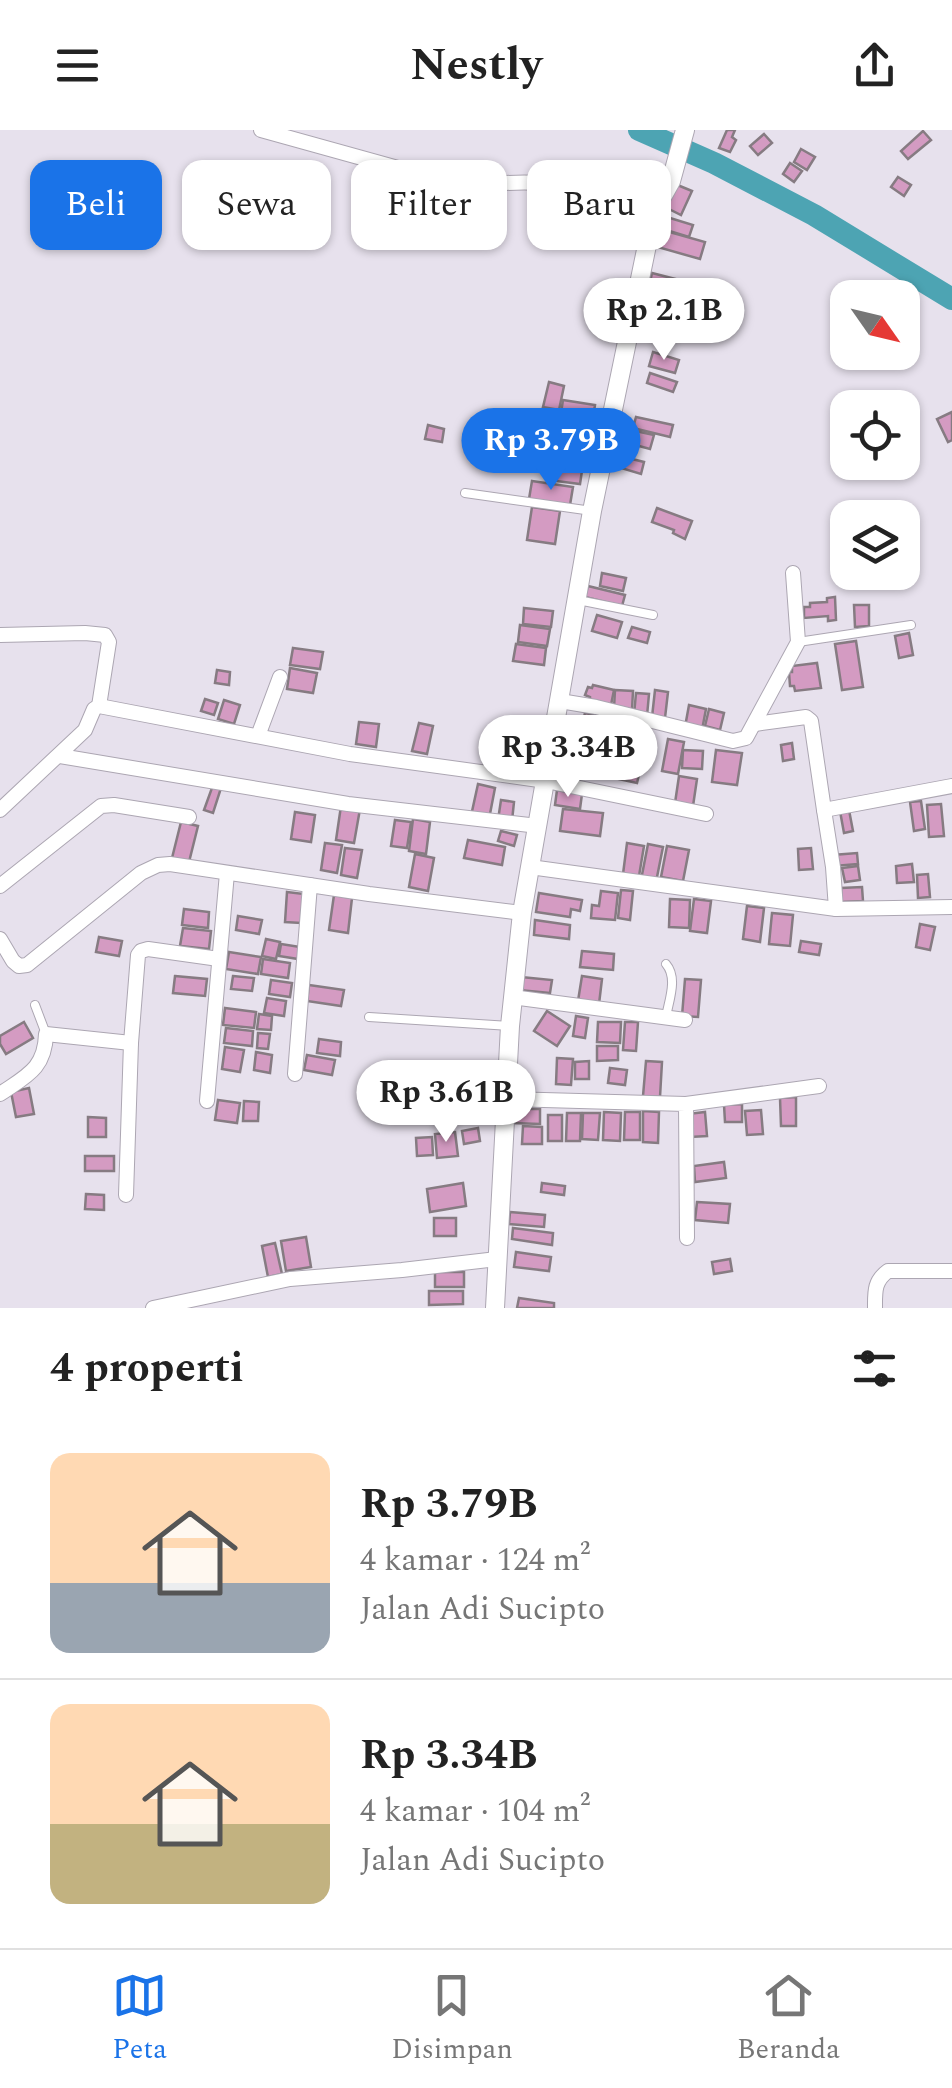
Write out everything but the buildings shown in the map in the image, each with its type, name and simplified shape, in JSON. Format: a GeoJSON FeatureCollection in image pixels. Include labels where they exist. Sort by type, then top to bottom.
{"type":"FeatureCollection","features":[{"type":"Feature","properties":{"kind":"street"},"geometry":{"type":"LineString","coordinates":[[261,130],[452,183],[527,183]]}},
{"type":"Feature","properties":{"kind":"street"},"geometry":{"type":"LineString","coordinates":[[671,178],[684,132]]}},
{"type":"Feature","properties":{"kind":"street"},"geometry":{"type":"LineString","coordinates":[[495,1308],[510,1026],[522,913],[592,511],[647,250]]}},
{"type":"Feature","properties":{"kind":"street"},"geometry":{"type":"LineString","coordinates":[[560,701],[732,741],[746,738],[798,642],[793,573]]}},
{"type":"Feature","properties":{"kind":"street"},"geometry":{"type":"LineString","coordinates":[[0,635],[104,635],[108,642],[100,706]]}},
{"type":"Feature","properties":{"kind":"street"},"geometry":{"type":"LineString","coordinates":[[258,736],[280,677]]}},
{"type":"Feature","properties":{"kind":"street"},"geometry":{"type":"LineString","coordinates":[[0,810],[85,730],[94,708],[100,706],[350,754],[546,781],[706,814]]}},
{"type":"Feature","properties":{"kind":"street"},"geometry":{"type":"LineString","coordinates":[[755,724],[806,718],[812,721],[836,909]]}},
{"type":"Feature","properties":{"kind":"street"},"geometry":{"type":"LineString","coordinates":[[60,756],[348,804],[538,826]]}},
{"type":"Feature","properties":{"kind":"street"},"geometry":{"type":"LineString","coordinates":[[824,810],[952,786]]}},
{"type":"Feature","properties":{"kind":"street"},"geometry":{"type":"LineString","coordinates":[[0,886],[101,806],[189,817]]}},
{"type":"Feature","properties":{"kind":"street"},"geometry":{"type":"LineString","coordinates":[[0,939],[13,960],[20,966],[27,965],[126,884],[158,865],[170,864],[522,913]]}},
{"type":"Feature","properties":{"kind":"street"},"geometry":{"type":"LineString","coordinates":[[530,867],[836,909],[952,907]]}},
{"type":"Feature","properties":{"kind":"street"},"geometry":{"type":"LineString","coordinates":[[207,1101],[227,873]]}},
{"type":"Feature","properties":{"kind":"street"},"geometry":{"type":"LineString","coordinates":[[295,1074],[310,886]]}},
{"type":"Feature","properties":{"kind":"street"},"geometry":{"type":"LineString","coordinates":[[126,1196],[138,955],[148,949],[219,958]]}},
{"type":"Feature","properties":{"kind":"street"},"geometry":{"type":"LineString","coordinates":[[512,998],[685,1020]]}},
{"type":"Feature","properties":{"kind":"street"},"geometry":{"type":"LineString","coordinates":[[0,1094],[40,1063],[46,1034],[131,1043]]}},
{"type":"Feature","properties":{"kind":"street"},"geometry":{"type":"LineString","coordinates":[[506,1099],[686,1104],[819,1086]]}},
{"type":"Feature","properties":{"kind":"street"},"geometry":{"type":"LineString","coordinates":[[686,1104],[687,1238]]}},
{"type":"Feature","properties":{"kind":"street"},"geometry":{"type":"LineString","coordinates":[[153,1308],[290,1279],[497,1259]]}},
{"type":"Feature","properties":{"kind":"street"},"geometry":{"type":"LineString","coordinates":[[875,1308],[876,1286],[888,1271],[952,1272]]}},
{"type":"Feature","properties":{"kind":"lane"},"geometry":{"type":"LineString","coordinates":[[631,318],[677,312],[682,308],[685,287]]}},
{"type":"Feature","properties":{"kind":"lane"},"geometry":{"type":"LineString","coordinates":[[528,418],[609,429]]}},
{"type":"Feature","properties":{"kind":"lane"},"geometry":{"type":"LineString","coordinates":[[465,493],[592,511]]}},
{"type":"Feature","properties":{"kind":"lane"},"geometry":{"type":"LineString","coordinates":[[578,600],[653,615]]}},
{"type":"Feature","properties":{"kind":"lane"},"geometry":{"type":"LineString","coordinates":[[798,642],[911,625]]}},
{"type":"Feature","properties":{"kind":"lane"},"geometry":{"type":"LineString","coordinates":[[666,964],[672,978],[666,1017]]}},
{"type":"Feature","properties":{"kind":"lane"},"geometry":{"type":"LineString","coordinates":[[35,1005],[46,1034]]}},
{"type":"Feature","properties":{"kind":"lane"},"geometry":{"type":"LineString","coordinates":[[369,1017],[510,1026]]}},
{"type":"Feature","properties":{"kind":"waterway"},"geometry":{"type":"LineString","coordinates":[[639,130],[714,163],[814,215],[952,299]]}}]}
